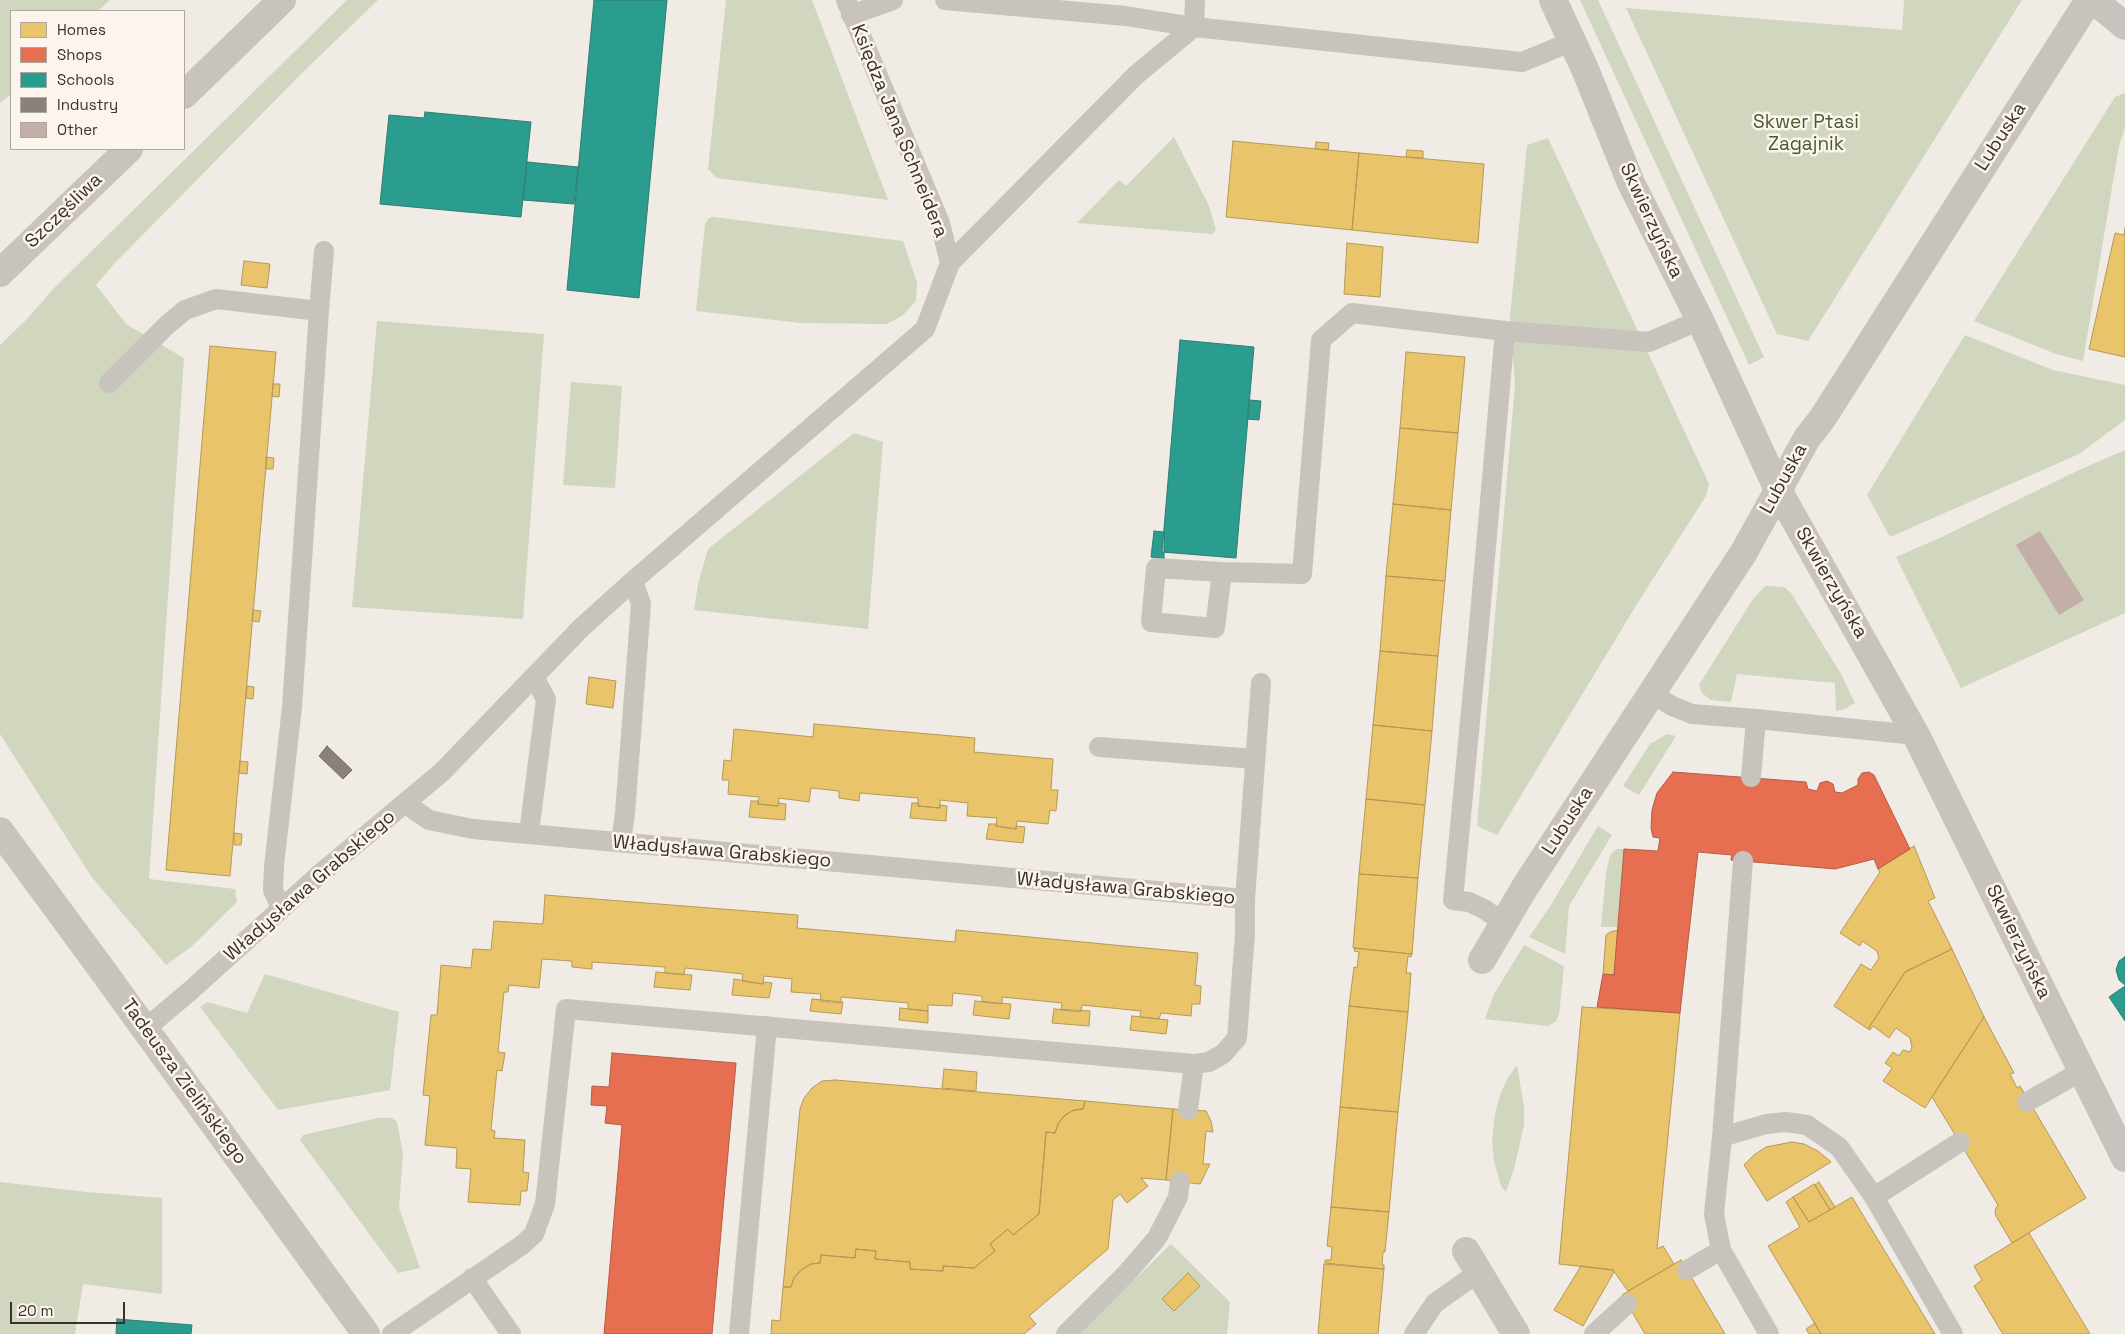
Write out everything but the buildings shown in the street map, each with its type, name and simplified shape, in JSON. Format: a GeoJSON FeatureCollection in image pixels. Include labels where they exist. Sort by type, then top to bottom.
{"type":"FeatureCollection","features":[{"type":"Feature","properties":{"kind":"street"},"geometry":{"type":"LineString","coordinates":[[185,94],[282,0]]}},
{"type":"Feature","properties":{"kind":"street","name":"Skwierzyńska"},"geometry":{"type":"LineString","coordinates":[[1553,0],[1573,41],[1631,183],[1700,320],[1778,490],[1916,735],[2125,1158]]}},
{"type":"Feature","properties":{"kind":"street","name":"Lubuska"},"geometry":{"type":"LineString","coordinates":[[1482,960],[1525,887],[1744,552],[1807,438],[1822,419],[2088,0]]}},
{"type":"Feature","properties":{"kind":"street"},"geometry":{"type":"LineString","coordinates":[[2093,0],[2125,26]]}},
{"type":"Feature","properties":{"kind":"street","name":"Szczęśliwa"},"geometry":{"type":"LineString","coordinates":[[0,273],[128,150]]}},
{"type":"Feature","properties":{"kind":"street","name":"Tadeusza Zielińskiego"},"geometry":{"type":"LineString","coordinates":[[0,831],[366,1334]]}},
{"type":"Feature","properties":{"kind":"street"},"geometry":{"type":"LineString","coordinates":[[1473,1262],[1516,1334]]}},
{"type":"Feature","properties":{"kind":"lane"},"geometry":{"type":"LineString","coordinates":[[848,8],[893,0]]}},
{"type":"Feature","properties":{"kind":"lane"},"geometry":{"type":"LineString","coordinates":[[945,0],[1126,16],[1194,27],[1522,62],[1573,41]]}},
{"type":"Feature","properties":{"kind":"lane"},"geometry":{"type":"LineString","coordinates":[[406,804],[442,772],[581,628],[925,329],[950,263],[1136,75],[1194,27],[1195,0]]}},
{"type":"Feature","properties":{"kind":"lane","name":"Księdza Jana Schneidera"},"geometry":{"type":"LineString","coordinates":[[848,8],[940,223],[950,263]]}},
{"type":"Feature","properties":{"kind":"lane"},"geometry":{"type":"LineString","coordinates":[[281,908],[273,890],[274,866],[292,707],[324,251]]}},
{"type":"Feature","properties":{"kind":"lane"},"geometry":{"type":"LineString","coordinates":[[109,384],[167,325],[185,310],[216,299],[319,311]]}},
{"type":"Feature","properties":{"kind":"lane"},"geometry":{"type":"LineString","coordinates":[[1222,572],[1302,574],[1321,340],[1352,313],[1505,331],[1648,342],[1700,320]]}},
{"type":"Feature","properties":{"kind":"lane"},"geometry":{"type":"LineString","coordinates":[[1504,924],[1484,909],[1469,902],[1453,900],[1478,647],[1505,331]]}},
{"type":"Feature","properties":{"kind":"lane"},"geometry":{"type":"LineString","coordinates":[[621,842],[625,813],[641,604],[633,581]]}},
{"type":"Feature","properties":{"kind":"lane"},"geometry":{"type":"LineString","coordinates":[[529,834],[546,700],[534,677]]}},
{"type":"Feature","properties":{"kind":"lane"},"geometry":{"type":"LineString","coordinates":[[1245,899],[1261,682]]}},
{"type":"Feature","properties":{"kind":"lane"},"geometry":{"type":"LineString","coordinates":[[1651,693],[1672,706],[1692,714],[1756,718],[1916,735]]}},
{"type":"Feature","properties":{"kind":"lane"},"geometry":{"type":"LineString","coordinates":[[1751,777],[1756,718]]}},
{"type":"Feature","properties":{"kind":"lane"},"geometry":{"type":"LineString","coordinates":[[1098,747],[1255,759]]}},
{"type":"Feature","properties":{"kind":"lane","name":"Władysława Grabskiego"},"geometry":{"type":"LineString","coordinates":[[145,1029],[190,992],[320,874],[406,804],[429,820],[473,829],[1245,899],[1246,934],[1237,1038],[1223,1054],[1209,1062],[1194,1064],[566,1009],[545,1204],[540,1222],[534,1234],[522,1245],[392,1334]]}},
{"type":"Feature","properties":{"kind":"lane"},"geometry":{"type":"LineString","coordinates":[[1743,860],[1722,1137],[1714,1214],[1721,1250],[1769,1334]]}},
{"type":"Feature","properties":{"kind":"lane"},"geometry":{"type":"LineString","coordinates":[[739,1334],[767,1026]]}},
{"type":"Feature","properties":{"kind":"lane"},"geometry":{"type":"LineString","coordinates":[[1188,1110],[1194,1064]]}},
{"type":"Feature","properties":{"kind":"lane"},"geometry":{"type":"LineString","coordinates":[[2027,1102],[2082,1071]]}},
{"type":"Feature","properties":{"kind":"lane"},"geometry":{"type":"LineString","coordinates":[[1722,1137],[1766,1124],[1786,1122],[1807,1125],[1839,1147],[1874,1197],[1953,1334]]}},
{"type":"Feature","properties":{"kind":"lane"},"geometry":{"type":"LineString","coordinates":[[1874,1197],[1960,1142]]}},
{"type":"Feature","properties":{"kind":"lane"},"geometry":{"type":"LineString","coordinates":[[1066,1334],[1126,1274],[1157,1238],[1178,1197],[1180,1181]]}},
{"type":"Feature","properties":{"kind":"lane"},"geometry":{"type":"LineString","coordinates":[[1687,1270],[1721,1250]]}},
{"type":"Feature","properties":{"kind":"lane"},"geometry":{"type":"LineString","coordinates":[[1414,1334],[1435,1303],[1473,1262]]}},
{"type":"Feature","properties":{"kind":"lane"},"geometry":{"type":"LineString","coordinates":[[472,1278],[512,1334]]}},
{"type":"Feature","properties":{"kind":"lane"},"geometry":{"type":"LineString","coordinates":[[1594,1334],[1627,1304]]}},
{"type":"Feature","properties":{"kind":"green space"},"geometry":{"type":"Polygon","coordinates":[[[0,0],[110,0],[99,10],[10,10],[10,95],[0,103],[0,0]]]}},
{"type":"Feature","properties":{"kind":"green space"},"geometry":{"type":"Polygon","coordinates":[[[347,0],[378,0],[303,72],[114,264],[96,285],[126,324],[184,358],[149,879],[235,889],[237,902],[191,947],[166,965],[91,876],[0,734],[0,345],[28,318],[54,288],[347,0]]]}},
{"type":"Feature","properties":{"kind":"green space"},"geometry":{"type":"Polygon","coordinates":[[[726,0],[812,0],[888,200],[717,178],[708,169],[726,0]]]}},
{"type":"Feature","properties":{"kind":"green space"},"geometry":{"type":"Polygon","coordinates":[[[1580,0],[1598,0],[1764,357],[1749,365],[1580,0]]]}},
{"type":"Feature","properties":{"kind":"green space","name":"Skwer Ptasi Zagajnik"},"geometry":{"type":"Polygon","coordinates":[[[1904,0],[2022,0],[1808,341],[1777,334],[1626,8],[1902,30],[1904,0]]]}},
{"type":"Feature","properties":{"kind":"green space"},"geometry":{"type":"Polygon","coordinates":[[[2125,93],[2125,128],[2119,146],[2083,361],[2056,354],[1974,321],[2115,97],[2125,93]]]}},
{"type":"Feature","properties":{"kind":"green space"},"geometry":{"type":"Polygon","coordinates":[[[1174,137],[1209,206],[1216,230],[1212,234],[1077,223],[1119,180],[1126,186],[1174,137]]]}},
{"type":"Feature","properties":{"kind":"green space"},"geometry":{"type":"Polygon","coordinates":[[[1548,138],[1709,484],[1706,496],[1637,604],[1497,835],[1477,826],[1515,385],[1510,317],[1527,145],[1548,138]]]}},
{"type":"Feature","properties":{"kind":"green space"},"geometry":{"type":"Polygon","coordinates":[[[709,218],[903,241],[917,282],[916,301],[903,315],[887,324],[801,323],[696,311],[705,224],[709,218]]]}},
{"type":"Feature","properties":{"kind":"green space"},"geometry":{"type":"Polygon","coordinates":[[[377,321],[544,334],[523,619],[352,607],[377,321]]]}},
{"type":"Feature","properties":{"kind":"green space"},"geometry":{"type":"Polygon","coordinates":[[[1965,335],[2053,370],[2125,385],[2125,420],[2079,454],[1890,537],[1867,495],[1965,335]]]}},
{"type":"Feature","properties":{"kind":"green space"},"geometry":{"type":"Polygon","coordinates":[[[571,382],[622,386],[615,488],[563,485],[571,382]]]}},
{"type":"Feature","properties":{"kind":"green space"},"geometry":{"type":"Polygon","coordinates":[[[854,433],[883,442],[868,629],[694,610],[698,584],[708,549],[854,433]]]}},
{"type":"Feature","properties":{"kind":"green space"},"geometry":{"type":"Polygon","coordinates":[[[2125,450],[2125,613],[1961,688],[1896,557],[2125,450]]]}},
{"type":"Feature","properties":{"kind":"green space"},"geometry":{"type":"Polygon","coordinates":[[[1765,586],[1784,587],[1791,593],[1841,674],[1855,703],[1845,709],[1836,711],[1835,683],[1737,674],[1731,702],[1711,700],[1702,693],[1699,685],[1753,599],[1765,586]]]}},
{"type":"Feature","properties":{"kind":"green space"},"geometry":{"type":"Polygon","coordinates":[[[1667,734],[1676,736],[1639,795],[1623,786],[1650,744],[1667,734]]]}},
{"type":"Feature","properties":{"kind":"green space"},"geometry":{"type":"Polygon","coordinates":[[[1598,826],[1612,835],[1569,906],[1565,954],[1529,937],[1551,905],[1598,826]]]}},
{"type":"Feature","properties":{"kind":"green space"},"geometry":{"type":"Polygon","coordinates":[[[1616,849],[1624,849],[1618,927],[1601,927],[1606,873],[1610,855],[1616,849]]]}},
{"type":"Feature","properties":{"kind":"green space"},"geometry":{"type":"Polygon","coordinates":[[[1524,945],[1564,966],[1559,1015],[1555,1022],[1548,1026],[1485,1019],[1494,994],[1524,945]]]}},
{"type":"Feature","properties":{"kind":"green space"},"geometry":{"type":"Polygon","coordinates":[[[265,974],[399,1012],[390,1090],[278,1110],[200,1007],[207,1002],[247,1013],[265,974]]]}},
{"type":"Feature","properties":{"kind":"green space"},"geometry":{"type":"Polygon","coordinates":[[[1517,1065],[1524,1107],[1524,1125],[1514,1169],[1506,1192],[1501,1186],[1494,1161],[1492,1141],[1495,1114],[1500,1095],[1507,1079],[1517,1065]]]}},
{"type":"Feature","properties":{"kind":"green space"},"geometry":{"type":"Polygon","coordinates":[[[378,1118],[392,1118],[397,1122],[403,1154],[399,1208],[420,1268],[398,1273],[300,1140],[303,1135],[378,1118]]]}},
{"type":"Feature","properties":{"kind":"green space"},"geometry":{"type":"Polygon","coordinates":[[[0,1182],[162,1198],[162,1294],[83,1284],[75,1334],[0,1334],[0,1182]]]}},
{"type":"Feature","properties":{"kind":"green space"},"geometry":{"type":"Polygon","coordinates":[[[1171,1244],[1230,1302],[1227,1334],[1079,1334],[1171,1244]]]}}]}
